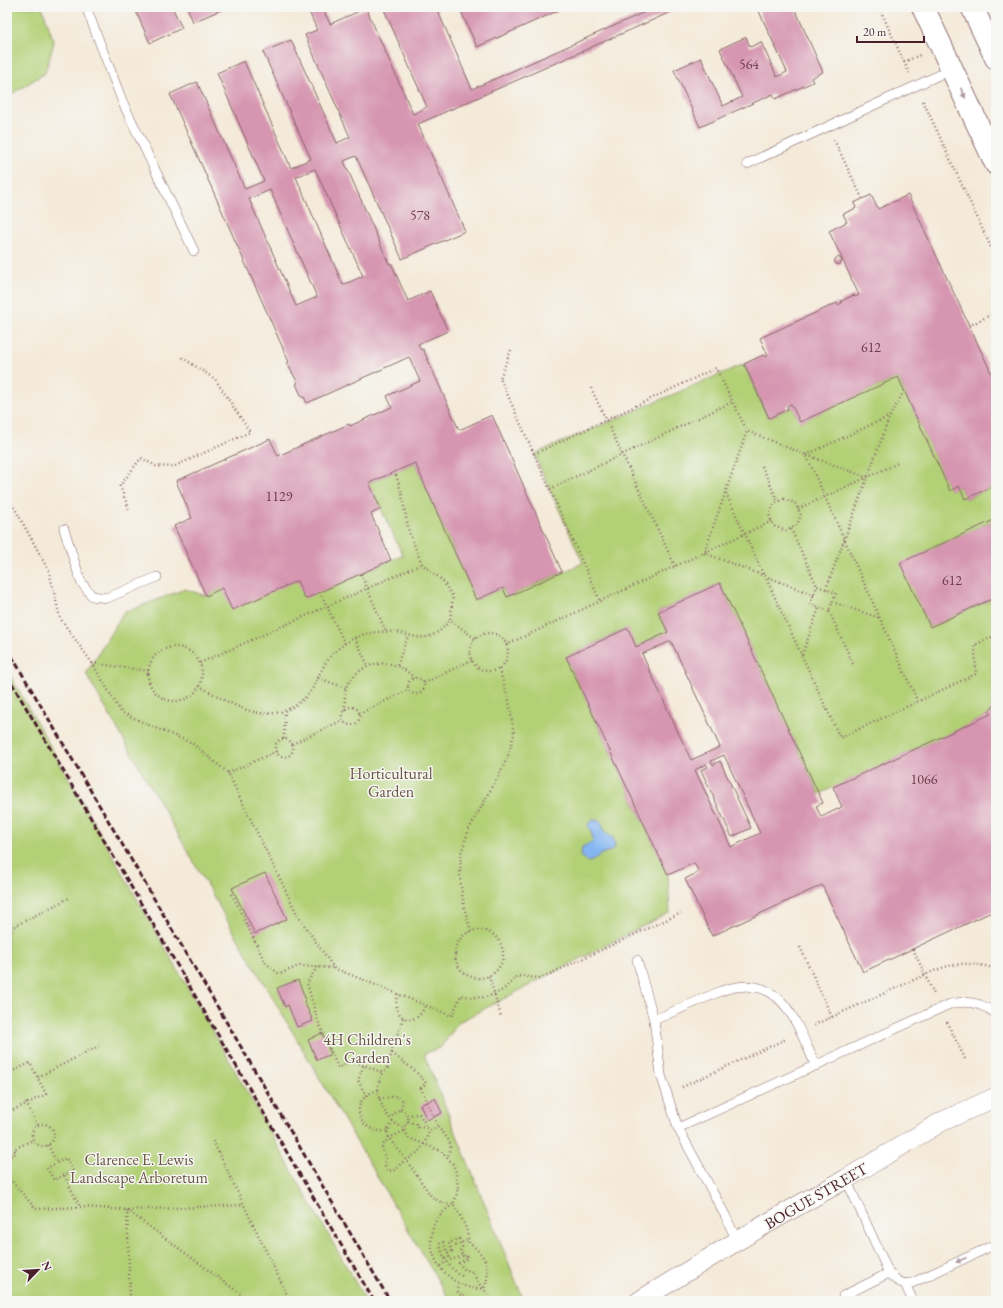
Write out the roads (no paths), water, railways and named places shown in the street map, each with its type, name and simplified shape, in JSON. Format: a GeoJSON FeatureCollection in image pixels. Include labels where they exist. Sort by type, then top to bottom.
{"type":"FeatureCollection","features":[{"type":"Feature","properties":{"kind":"street"},"geometry":{"type":"LineString","coordinates":[[923,7],[996,164]]}},
{"type":"Feature","properties":{"kind":"street"},"geometry":{"type":"LineString","coordinates":[[972,7],[996,58]]}},
{"type":"Feature","properties":{"kind":"street","name":"BOGUE STREET"},"geometry":{"type":"LineString","coordinates":[[639,1301],[737,1241],[846,1179],[941,1122],[996,1096]]}},
{"type":"Feature","properties":{"kind":"lane"},"geometry":{"type":"LineString","coordinates":[[86,7],[123,103],[194,251]]}},
{"type":"Feature","properties":{"kind":"lane"},"geometry":{"type":"LineString","coordinates":[[747,164],[952,69]]}},
{"type":"Feature","properties":{"kind":"lane"},"geometry":{"type":"LineString","coordinates":[[64,529],[81,582],[92,596],[107,598],[156,577]]}},
{"type":"Feature","properties":{"kind":"lane"},"geometry":{"type":"LineString","coordinates":[[637,960],[654,1020],[661,1075],[678,1128],[725,1215],[737,1241]]}},
{"type":"Feature","properties":{"kind":"lane"},"geometry":{"type":"LineString","coordinates":[[654,1020],[732,987],[744,985],[762,989],[777,997],[786,1005],[792,1014],[816,1066]]}},
{"type":"Feature","properties":{"kind":"lane"},"geometry":{"type":"LineString","coordinates":[[678,1128],[950,1004],[959,1002],[981,1004],[996,1014]]}},
{"type":"Feature","properties":{"kind":"lane"},"geometry":{"type":"LineString","coordinates":[[846,1179],[889,1273],[896,1280],[908,1284],[996,1244]]}},
{"type":"Feature","properties":{"kind":"lane"},"geometry":{"type":"LineString","coordinates":[[843,1296],[889,1273]]}},
{"type":"Feature","properties":{"kind":"lane"},"geometry":{"type":"LineString","coordinates":[[908,1284],[913,1301]]}},
{"type":"Feature","properties":{"kind":"water"},"geometry":{"type":"Polygon","coordinates":[[[593,820],[597,820],[602,823],[604,832],[613,838],[615,846],[613,850],[601,854],[592,861],[588,862],[581,856],[582,847],[593,840],[588,824],[593,820]]]}},
{"type":"Feature","properties":{"kind":"railway"},"geometry":{"type":"LineString","coordinates":[[7,648],[390,1301]]}},
{"type":"Feature","properties":{"kind":"railway"},"geometry":{"type":"LineString","coordinates":[[7,675],[374,1301]]}},
{"type":"Feature","properties":{"kind":"park label","name":"Horticultural Garden"},"geometry":{"type":"Point","coordinates":[391,782]}},
{"type":"Feature","properties":{"kind":"park label","name":"4H Children's Garden"},"geometry":{"type":"Point","coordinates":[367,1048]}},
{"type":"Feature","properties":{"kind":"park label","name":"Clarence E. Lewis Landscape Arboretum"},"geometry":{"type":"Point","coordinates":[139,1168]}}]}
